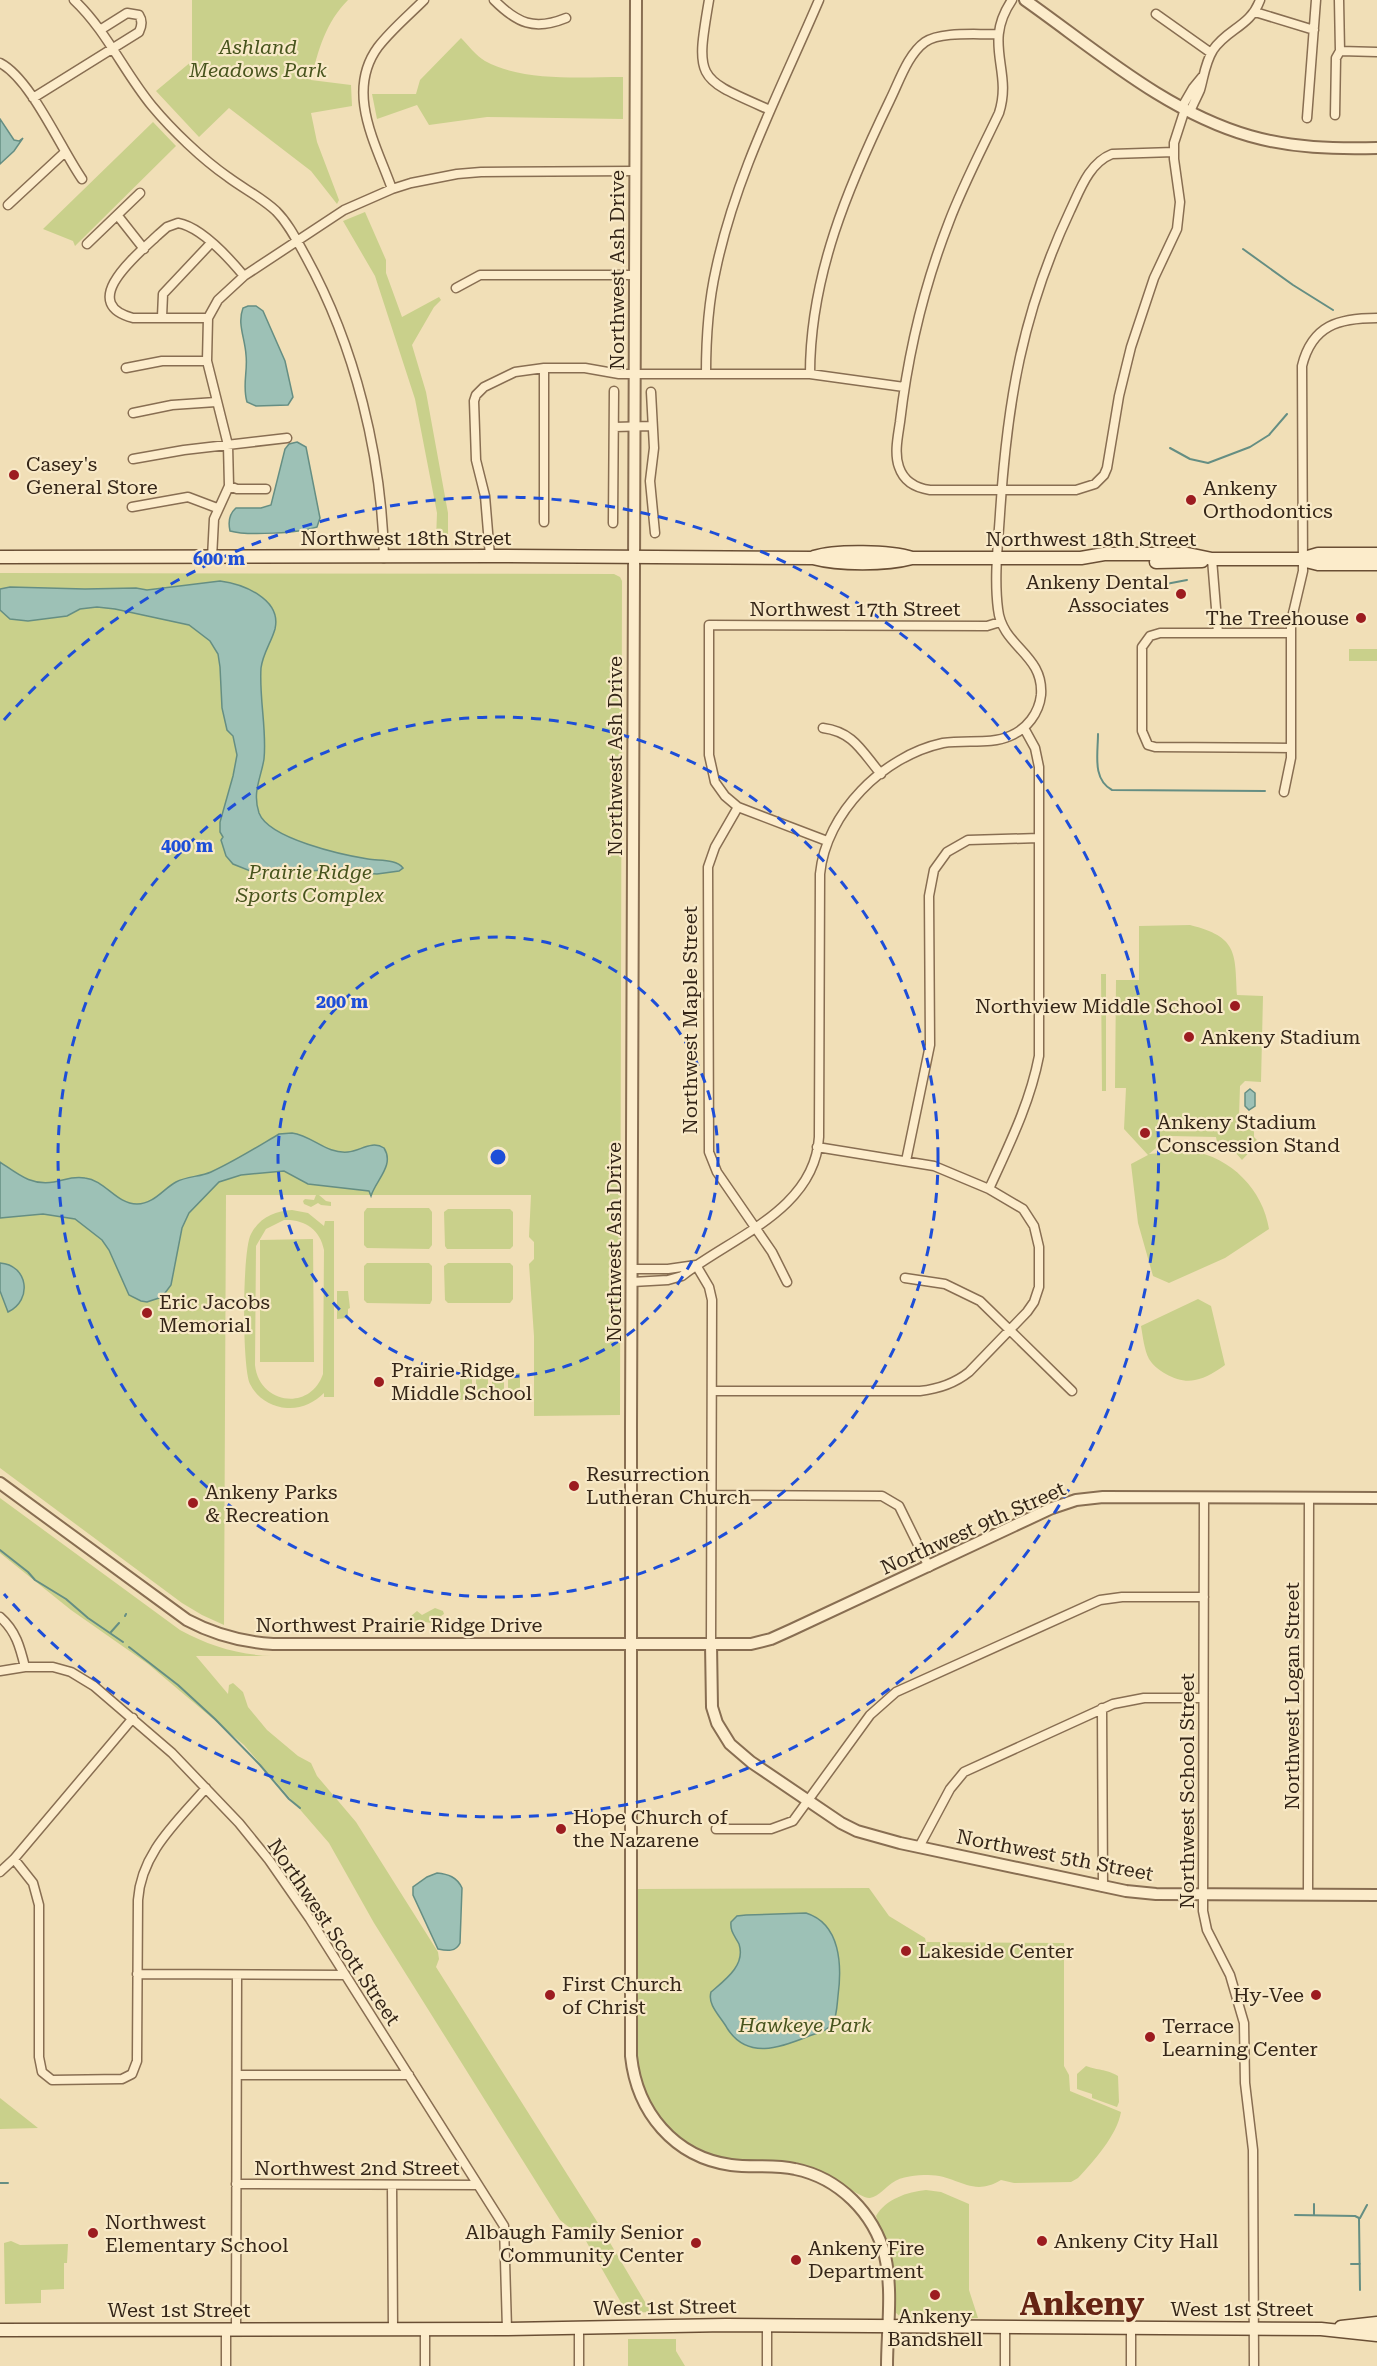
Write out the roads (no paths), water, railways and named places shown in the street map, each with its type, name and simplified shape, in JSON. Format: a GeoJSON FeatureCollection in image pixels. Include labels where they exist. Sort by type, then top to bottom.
{"type":"FeatureCollection","features":[{"type":"Feature","properties":{"kind":"main road","name":"Northwest 18th Street"},"geometry":{"type":"LineString","coordinates":[[0,558],[490,556],[813,558],[826,553],[898,553],[912,558],[1081,558],[1104,554],[1188,554],[1212,559],[1301,559],[1318,554],[1377,554]]}},
{"type":"Feature","properties":{"kind":"main road"},"geometry":{"type":"LineString","coordinates":[[1301,559],[1318,564],[1377,564]]}},
{"type":"Feature","properties":{"kind":"main road","name":"West 1st Street"},"geometry":{"type":"LineString","coordinates":[[0,2330],[767,2326],[1331,2329],[1377,2323]]}},
{"type":"Feature","properties":{"kind":"main road","name":"West 1st Street"},"geometry":{"type":"LineString","coordinates":[[1331,2329],[1377,2335]]}},
{"type":"Feature","properties":{"kind":"street"},"geometry":{"type":"LineString","coordinates":[[74,0],[100,30],[152,106],[216,168],[254,192],[272,207],[296,240],[331,310],[361,402],[380,498],[384,558]]}},
{"type":"Feature","properties":{"kind":"street"},"geometry":{"type":"LineString","coordinates":[[392,189],[364,109],[364,78],[378,47],[424,0]]}},
{"type":"Feature","properties":{"kind":"street"},"geometry":{"type":"LineString","coordinates":[[494,0],[512,16],[527,24],[546,25],[566,18]]}},
{"type":"Feature","properties":{"kind":"street","name":"Northwest Ash Drive"},"geometry":{"type":"LineString","coordinates":[[636,0],[631,2056],[642,2101],[664,2131],[693,2153],[718,2163],[794,2169],[823,2178],[847,2194],[865,2214],[881,2242],[888,2272],[886,2366]]}},
{"type":"Feature","properties":{"kind":"street"},"geometry":{"type":"LineString","coordinates":[[708,0],[702,50],[705,72],[709,79],[722,89],[770,110]]}},
{"type":"Feature","properties":{"kind":"street"},"geometry":{"type":"LineString","coordinates":[[706,374],[707,327],[716,270],[740,184],[819,0]]}},
{"type":"Feature","properties":{"kind":"street"},"geometry":{"type":"LineString","coordinates":[[1012,0],[997,34],[1004,98],[954,208],[942,241],[919,315],[904,387],[897,457],[901,472],[908,482],[919,488],[930,490],[1076,490],[1095,484],[1101,479],[1107,468],[1119,396],[1131,347],[1155,278],[1177,229],[1180,202],[1174,152],[1176,130],[1193,88],[1202,77],[1211,53],[1221,40],[1243,25],[1255,12],[1260,0]]}},
{"type":"Feature","properties":{"kind":"street"},"geometry":{"type":"LineString","coordinates":[[1025,0],[1147,86],[1186,109],[1228,129],[1273,141],[1314,147],[1377,148]]}},
{"type":"Feature","properties":{"kind":"street"},"geometry":{"type":"LineString","coordinates":[[1307,118],[1316,0]]}},
{"type":"Feature","properties":{"kind":"street"},"geometry":{"type":"LineString","coordinates":[[1335,115],[1336,58],[1340,51],[1340,0]]}},
{"type":"Feature","properties":{"kind":"street"},"geometry":{"type":"LineString","coordinates":[[1255,12],[1314,30]]}},
{"type":"Feature","properties":{"kind":"street"},"geometry":{"type":"LineString","coordinates":[[33,98],[138,32],[142,27],[141,19],[139,15],[127,13],[100,30]]}},
{"type":"Feature","properties":{"kind":"street"},"geometry":{"type":"LineString","coordinates":[[1156,14],[1211,53]]}},
{"type":"Feature","properties":{"kind":"street"},"geometry":{"type":"LineString","coordinates":[[810,374],[812,321],[828,250],[863,157],[912,58],[919,47],[934,37],[997,34]]}},
{"type":"Feature","properties":{"kind":"street"},"geometry":{"type":"LineString","coordinates":[[1340,51],[1377,52]]}},
{"type":"Feature","properties":{"kind":"street"},"geometry":{"type":"LineString","coordinates":[[0,63],[7,67],[33,98],[57,136],[64,153],[82,179]]}},
{"type":"Feature","properties":{"kind":"street"},"geometry":{"type":"LineString","coordinates":[[632,1282],[668,1280],[682,1276],[696,1264],[777,1211],[796,1192],[807,1175],[817,1147],[820,874],[827,841],[837,821],[850,803],[881,774],[904,759],[930,747],[954,741],[1001,739],[1023,728],[1037,710],[1041,692],[1040,678],[1032,661],[1012,642],[1000,622],[998,607],[1002,490],[1011,402],[1026,330],[1054,247],[1093,168],[1104,157],[1118,153],[1174,152]]}},
{"type":"Feature","properties":{"kind":"street"},"geometry":{"type":"LineString","coordinates":[[8,205],[64,153]]}},
{"type":"Feature","properties":{"kind":"street"},"geometry":{"type":"LineString","coordinates":[[212,558],[214,519],[228,486],[228,445],[207,361],[208,318],[218,300],[244,276],[345,210],[392,189],[434,178],[481,172],[634,171]]}},
{"type":"Feature","properties":{"kind":"street"},"geometry":{"type":"LineString","coordinates":[[87,244],[140,193]]}},
{"type":"Feature","properties":{"kind":"street"},"geometry":{"type":"LineString","coordinates":[[118,216],[144,249]]}},
{"type":"Feature","properties":{"kind":"street"},"geometry":{"type":"LineString","coordinates":[[208,318],[133,318],[122,315],[113,306],[110,298],[111,285],[114,279],[167,227],[177,223],[193,228],[212,243],[234,263],[244,276]]}},
{"type":"Feature","properties":{"kind":"street"},"geometry":{"type":"LineString","coordinates":[[162,317],[163,294],[212,243]]}},
{"type":"Feature","properties":{"kind":"street"},"geometry":{"type":"LineString","coordinates":[[456,288],[480,275],[636,275]]}},
{"type":"Feature","properties":{"kind":"street"},"geometry":{"type":"LineString","coordinates":[[1284,792],[1291,748],[1293,609],[1302,582],[1302,366],[1308,347],[1322,331],[1339,321],[1377,318]]}},
{"type":"Feature","properties":{"kind":"street"},"geometry":{"type":"LineString","coordinates":[[126,368],[162,362],[207,361]]}},
{"type":"Feature","properties":{"kind":"street"},"geometry":{"type":"LineString","coordinates":[[490,556],[485,496],[476,459],[473,407],[480,391],[515,372],[544,368],[585,368],[635,374],[810,374],[904,387]]}},
{"type":"Feature","properties":{"kind":"street"},"geometry":{"type":"LineString","coordinates":[[544,368],[544,522]]}},
{"type":"Feature","properties":{"kind":"street"},"geometry":{"type":"LineString","coordinates":[[613,523],[614,391]]}},
{"type":"Feature","properties":{"kind":"street"},"geometry":{"type":"LineString","coordinates":[[651,392],[654,448],[650,481],[655,533]]}},
{"type":"Feature","properties":{"kind":"street"},"geometry":{"type":"LineString","coordinates":[[133,413],[172,405],[216,402]]}},
{"type":"Feature","properties":{"kind":"street"},"geometry":{"type":"LineString","coordinates":[[614,426],[652,426]]}},
{"type":"Feature","properties":{"kind":"street"},"geometry":{"type":"LineString","coordinates":[[134,459],[184,450],[286,438]]}},
{"type":"Feature","properties":{"kind":"street"},"geometry":{"type":"LineString","coordinates":[[228,486],[237,489],[266,489]]}},
{"type":"Feature","properties":{"kind":"street"},"geometry":{"type":"LineString","coordinates":[[132,507],[188,496],[218,508]]}},
{"type":"Feature","properties":{"kind":"street"},"geometry":{"type":"LineString","coordinates":[[1212,559],[1218,633]]}},
{"type":"Feature","properties":{"kind":"street","name":"Northwest 17th Street"},"geometry":{"type":"LineString","coordinates":[[738,807],[717,786],[709,764],[709,625],[987,626],[1000,622]]}},
{"type":"Feature","properties":{"kind":"street"},"geometry":{"type":"LineString","coordinates":[[1291,633],[1156,633],[1147,638],[1144,642],[1142,731],[1148,745],[1163,748],[1291,748]]}},
{"type":"Feature","properties":{"kind":"street"},"geometry":{"type":"LineString","coordinates":[[823,728],[842,732],[852,738],[881,774]]}},
{"type":"Feature","properties":{"kind":"street"},"geometry":{"type":"LineString","coordinates":[[989,1189],[1025,1110],[1039,1056],[1039,763],[1035,748],[1023,728]]}},
{"type":"Feature","properties":{"kind":"street"},"geometry":{"type":"LineString","coordinates":[[738,807],[827,841]]}},
{"type":"Feature","properties":{"kind":"street","name":"Northwest Maple Street"},"geometry":{"type":"LineString","coordinates":[[738,807],[715,848],[708,867],[708,1143],[712,1163],[717,1172],[772,1252],[786,1282]]}},
{"type":"Feature","properties":{"kind":"street"},"geometry":{"type":"LineString","coordinates":[[906,1161],[930,1045],[929,896],[934,870],[947,852],[968,840],[1039,838]]}},
{"type":"Feature","properties":{"kind":"street"},"geometry":{"type":"LineString","coordinates":[[712,1390],[928,1390],[951,1383],[964,1375],[1032,1307],[1037,1296],[1039,1243],[1034,1226],[1023,1209],[989,1189],[934,1166],[817,1147]]}},
{"type":"Feature","properties":{"kind":"street"},"geometry":{"type":"LineString","coordinates":[[632,1269],[668,1269],[696,1264]]}},
{"type":"Feature","properties":{"kind":"street"},"geometry":{"type":"LineString","coordinates":[[696,1264],[709,1287],[712,1300],[711,1697],[714,1715],[730,1744],[743,1756],[808,1802]]}},
{"type":"Feature","properties":{"kind":"street"},"geometry":{"type":"LineString","coordinates":[[905,1278],[939,1283],[964,1292],[989,1308],[1072,1391]]}},
{"type":"Feature","properties":{"kind":"street","name":"Northwest Prairie Ridge Drive"},"geometry":{"type":"LineString","coordinates":[[0,1483],[180,1616],[201,1628],[237,1640],[273,1644],[631,1644]]}},
{"type":"Feature","properties":{"kind":"street"},"geometry":{"type":"LineString","coordinates":[[711,1495],[882,1496],[899,1506],[929,1567]]}},
{"type":"Feature","properties":{"kind":"street","name":"Northwest 9th Street"},"geometry":{"type":"LineString","coordinates":[[631,1644],[751,1644],[771,1639],[1070,1501],[1103,1497],[1377,1498]]}},
{"type":"Feature","properties":{"kind":"street","name":"Northwest School Street"},"geometry":{"type":"LineString","coordinates":[[1204,1497],[1203,1911],[1207,1930],[1230,1975],[1244,2023],[1245,2083],[1253,2150],[1254,2366]]}},
{"type":"Feature","properties":{"kind":"street","name":"Northwest Logan Street"},"geometry":{"type":"LineString","coordinates":[[1308,1894],[1309,1498]]}},
{"type":"Feature","properties":{"kind":"street"},"geometry":{"type":"LineString","coordinates":[[716,1829],[778,1828],[793,1821],[870,1714],[896,1692],[1100,1600],[1122,1597],[1204,1597]]}},
{"type":"Feature","properties":{"kind":"street"},"geometry":{"type":"LineString","coordinates":[[0,1617],[14,1632],[25,1667]]}},
{"type":"Feature","properties":{"kind":"street","name":"Northwest Scott Street"},"geometry":{"type":"LineString","coordinates":[[0,1671],[25,1667],[53,1667],[71,1672],[94,1686],[172,1753],[239,1823],[269,1860],[345,1975],[504,2226],[507,2329]]}},
{"type":"Feature","properties":{"kind":"street"},"geometry":{"type":"LineString","coordinates":[[919,1847],[950,1789],[964,1772],[1102,1708],[1125,1700],[1203,1698]]}},
{"type":"Feature","properties":{"kind":"street"},"geometry":{"type":"LineString","coordinates":[[1102,1708],[1103,1887]]}},
{"type":"Feature","properties":{"kind":"street"},"geometry":{"type":"LineString","coordinates":[[0,1872],[14,1859],[133,1718]]}},
{"type":"Feature","properties":{"kind":"street"},"geometry":{"type":"LineString","coordinates":[[14,1859],[33,1883],[39,1905],[39,2057],[42,2072],[52,2080],[122,2079],[132,2074],[137,2061],[139,1888],[143,1872],[158,1844],[206,1788]]}},
{"type":"Feature","properties":{"kind":"street","name":"Northwest 5th Street"},"geometry":{"type":"LineString","coordinates":[[808,1802],[857,1831],[919,1847],[1103,1887],[1156,1894],[1377,1895]]}},
{"type":"Feature","properties":{"kind":"street"},"geometry":{"type":"LineString","coordinates":[[137,1974],[345,1975]]}},
{"type":"Feature","properties":{"kind":"street"},"geometry":{"type":"LineString","coordinates":[[226,2366],[231,2330],[236,2184],[237,1975]]}},
{"type":"Feature","properties":{"kind":"street"},"geometry":{"type":"LineString","coordinates":[[237,2076],[409,2075]]}},
{"type":"Feature","properties":{"kind":"street","name":"Northwest 2nd Street"},"geometry":{"type":"LineString","coordinates":[[236,2184],[478,2185]]}},
{"type":"Feature","properties":{"kind":"street"},"geometry":{"type":"LineString","coordinates":[[392,2184],[393,2329]]}},
{"type":"Feature","properties":{"kind":"street"},"geometry":{"type":"LineString","coordinates":[[767,2326],[767,2366]]}},
{"type":"Feature","properties":{"kind":"street"},"geometry":{"type":"LineString","coordinates":[[1005,2327],[1005,2366]]}},
{"type":"Feature","properties":{"kind":"street"},"geometry":{"type":"LineString","coordinates":[[1131,2327],[1131,2366]]}},
{"type":"Feature","properties":{"kind":"street"},"geometry":{"type":"LineString","coordinates":[[579,2328],[579,2366]]}},
{"type":"Feature","properties":{"kind":"street"},"geometry":{"type":"LineString","coordinates":[[425,2329],[425,2366]]}},
{"type":"Feature","properties":{"kind":"water"},"geometry":{"type":"Polygon","coordinates":[[[0,119],[14,140],[19,141],[23,138],[14,151],[0,164],[0,119]]]}},
{"type":"Feature","properties":{"kind":"water"},"geometry":{"type":"Polygon","coordinates":[[[256,306],[263,311],[285,361],[293,397],[288,405],[256,406],[247,402],[246,355],[241,314],[243,308],[256,306]]]}},
{"type":"Feature","properties":{"kind":"water"},"geometry":{"type":"Polygon","coordinates":[[[297,442],[306,447],[320,518],[317,527],[274,533],[230,531],[230,518],[236,508],[261,508],[271,505],[285,449],[289,444],[297,442]]]}},
{"type":"Feature","properties":{"kind":"water"},"geometry":{"type":"Polygon","coordinates":[[[220,581],[259,595],[273,609],[276,618],[275,629],[261,668],[265,748],[256,798],[259,813],[277,831],[291,838],[342,854],[392,862],[403,868],[399,871],[377,874],[325,870],[258,874],[233,864],[226,856],[221,840],[223,837],[220,832],[220,822],[237,755],[233,736],[227,730],[222,708],[218,654],[210,641],[189,625],[97,607],[80,609],[67,616],[28,621],[10,619],[0,610],[0,589],[10,587],[147,590],[220,581]]]}},
{"type":"Feature","properties":{"kind":"water"},"geometry":{"type":"Polygon","coordinates":[[[1250,1089],[1255,1093],[1255,1106],[1249,1110],[1245,1106],[1245,1093],[1250,1089]]]}},
{"type":"Feature","properties":{"kind":"water"},"geometry":{"type":"Polygon","coordinates":[[[292,1133],[340,1152],[348,1152],[370,1145],[384,1148],[387,1154],[386,1166],[371,1196],[369,1191],[308,1184],[284,1171],[241,1175],[219,1182],[189,1213],[182,1228],[171,1285],[162,1297],[147,1302],[129,1295],[109,1250],[102,1240],[75,1219],[43,1214],[0,1218],[0,1162],[32,1181],[46,1183],[69,1178],[92,1180],[123,1200],[137,1204],[148,1202],[180,1180],[207,1174],[220,1168],[279,1134],[292,1133]]]}},
{"type":"Feature","properties":{"kind":"water"},"geometry":{"type":"Polygon","coordinates":[[[0,1263],[17,1270],[24,1284],[21,1300],[8,1312],[0,1291],[0,1263]]]}},
{"type":"Feature","properties":{"kind":"water"},"geometry":{"type":"Polygon","coordinates":[[[437,1873],[452,1877],[462,1888],[460,1943],[451,1950],[438,1949],[413,1895],[413,1887],[437,1873]]]}},
{"type":"Feature","properties":{"kind":"water"},"geometry":{"type":"Polygon","coordinates":[[[806,1913],[818,1918],[826,1926],[837,1947],[840,1972],[833,2023],[822,2031],[776,2047],[754,2048],[744,2044],[727,2028],[710,1997],[711,1992],[733,1971],[740,1959],[739,1944],[732,1931],[731,1922],[737,1916],[806,1913]]]}},
{"type":"Feature","properties":{"kind":"waterway"},"geometry":{"type":"LineString","coordinates":[[1243,249],[1333,310]]}},
{"type":"Feature","properties":{"kind":"waterway"},"geometry":{"type":"LineString","coordinates":[[1170,448],[1190,459],[1208,463],[1250,447],[1269,435],[1287,414]]}},
{"type":"Feature","properties":{"kind":"waterway"},"geometry":{"type":"LineString","coordinates":[[1166,584],[1187,580]]}},
{"type":"Feature","properties":{"kind":"waterway"},"geometry":{"type":"LineString","coordinates":[[1098,734],[1099,773],[1101,779],[1112,790],[1265,791]]}},
{"type":"Feature","properties":{"kind":"waterway"},"geometry":{"type":"LineString","coordinates":[[0,1550],[35,1580],[66,1599],[88,1618],[123,1642]]}},
{"type":"Feature","properties":{"kind":"waterway"},"geometry":{"type":"LineString","coordinates":[[111,1632],[119,1623]]}},
{"type":"Feature","properties":{"kind":"waterway"},"geometry":{"type":"LineString","coordinates":[[129,1647],[178,1685],[215,1719],[300,1808]]}},
{"type":"Feature","properties":{"kind":"waterway"},"geometry":{"type":"LineString","coordinates":[[0,2183],[8,2183]]}},
{"type":"Feature","properties":{"kind":"waterway"},"geometry":{"type":"LineString","coordinates":[[1314,2204],[1314,2214]]}},
{"type":"Feature","properties":{"kind":"waterway"},"geometry":{"type":"LineString","coordinates":[[1360,2218],[1367,2205]]}},
{"type":"Feature","properties":{"kind":"waterway"},"geometry":{"type":"LineString","coordinates":[[1295,2215],[1355,2216],[1359,2218],[1360,2290]]}},
{"type":"Feature","properties":{"kind":"waterway"},"geometry":{"type":"LineString","coordinates":[[1351,2264],[1360,2264]]}},
{"type":"Feature","properties":{"kind":"place","name":"Casey's General Store"},"geometry":{"type":"Point","coordinates":[14,475]}},
{"type":"Feature","properties":{"kind":"place","name":"Ankeny Orthodontics"},"geometry":{"type":"Point","coordinates":[1191,500]}},
{"type":"Feature","properties":{"kind":"place","name":"Ankeny Dental Associates"},"geometry":{"type":"Point","coordinates":[1181,594]}},
{"type":"Feature","properties":{"kind":"place","name":"The Treehouse"},"geometry":{"type":"Point","coordinates":[1361,618]}},
{"type":"Feature","properties":{"kind":"place","name":"Northview Middle School"},"geometry":{"type":"Point","coordinates":[1235,1006]}},
{"type":"Feature","properties":{"kind":"place","name":"Ankeny Stadium"},"geometry":{"type":"Point","coordinates":[1189,1037]}},
{"type":"Feature","properties":{"kind":"place","name":"Ankeny Stadium Conscession Stand"},"geometry":{"type":"Point","coordinates":[1145,1133]}},
{"type":"Feature","properties":{"kind":"place","name":"Eric Jacobs Memorial"},"geometry":{"type":"Point","coordinates":[147,1313]}},
{"type":"Feature","properties":{"kind":"place","name":"Prairie Ridge Middle School"},"geometry":{"type":"Point","coordinates":[379,1382]}},
{"type":"Feature","properties":{"kind":"place","name":"Resurrection Lutheran Church"},"geometry":{"type":"Point","coordinates":[574,1486]}},
{"type":"Feature","properties":{"kind":"place","name":"Ankeny Parks & Recreation"},"geometry":{"type":"Point","coordinates":[193,1503]}},
{"type":"Feature","properties":{"kind":"place","name":"Hope Church of the Nazarene"},"geometry":{"type":"Point","coordinates":[561,1829]}},
{"type":"Feature","properties":{"kind":"place","name":"Lakeside Center"},"geometry":{"type":"Point","coordinates":[906,1951]}},
{"type":"Feature","properties":{"kind":"place","name":"First Church of Christ"},"geometry":{"type":"Point","coordinates":[550,1995]}},
{"type":"Feature","properties":{"kind":"place","name":"Hy-Vee"},"geometry":{"type":"Point","coordinates":[1316,1995]}},
{"type":"Feature","properties":{"kind":"place","name":"Terrace Learning Center"},"geometry":{"type":"Point","coordinates":[1150,2037]}},
{"type":"Feature","properties":{"kind":"place","name":"Northwest Elementary School"},"geometry":{"type":"Point","coordinates":[93,2233]}},
{"type":"Feature","properties":{"kind":"place","name":"Ankeny City Hall"},"geometry":{"type":"Point","coordinates":[1042,2241]}},
{"type":"Feature","properties":{"kind":"place","name":"Albaugh Family Senior Community Center"},"geometry":{"type":"Point","coordinates":[696,2243]}},
{"type":"Feature","properties":{"kind":"place","name":"Ankeny Fire Department"},"geometry":{"type":"Point","coordinates":[796,2260]}},
{"type":"Feature","properties":{"kind":"place","name":"Ankeny Bandshell"},"geometry":{"type":"Point","coordinates":[935,2295]}},
{"type":"Feature","properties":{"kind":"district","name":"Ankeny"},"geometry":{"type":"Point","coordinates":[1082,2304]}},
{"type":"Feature","properties":{"kind":"park label","name":"Ashland Meadows Park"},"geometry":{"type":"Point","coordinates":[258,58]}},
{"type":"Feature","properties":{"kind":"park label","name":"Prairie Ridge Sports Complex"},"geometry":{"type":"Point","coordinates":[310,884]}},
{"type":"Feature","properties":{"kind":"park label","name":"Hawkeye Park"},"geometry":{"type":"Point","coordinates":[805,2025]}}]}
